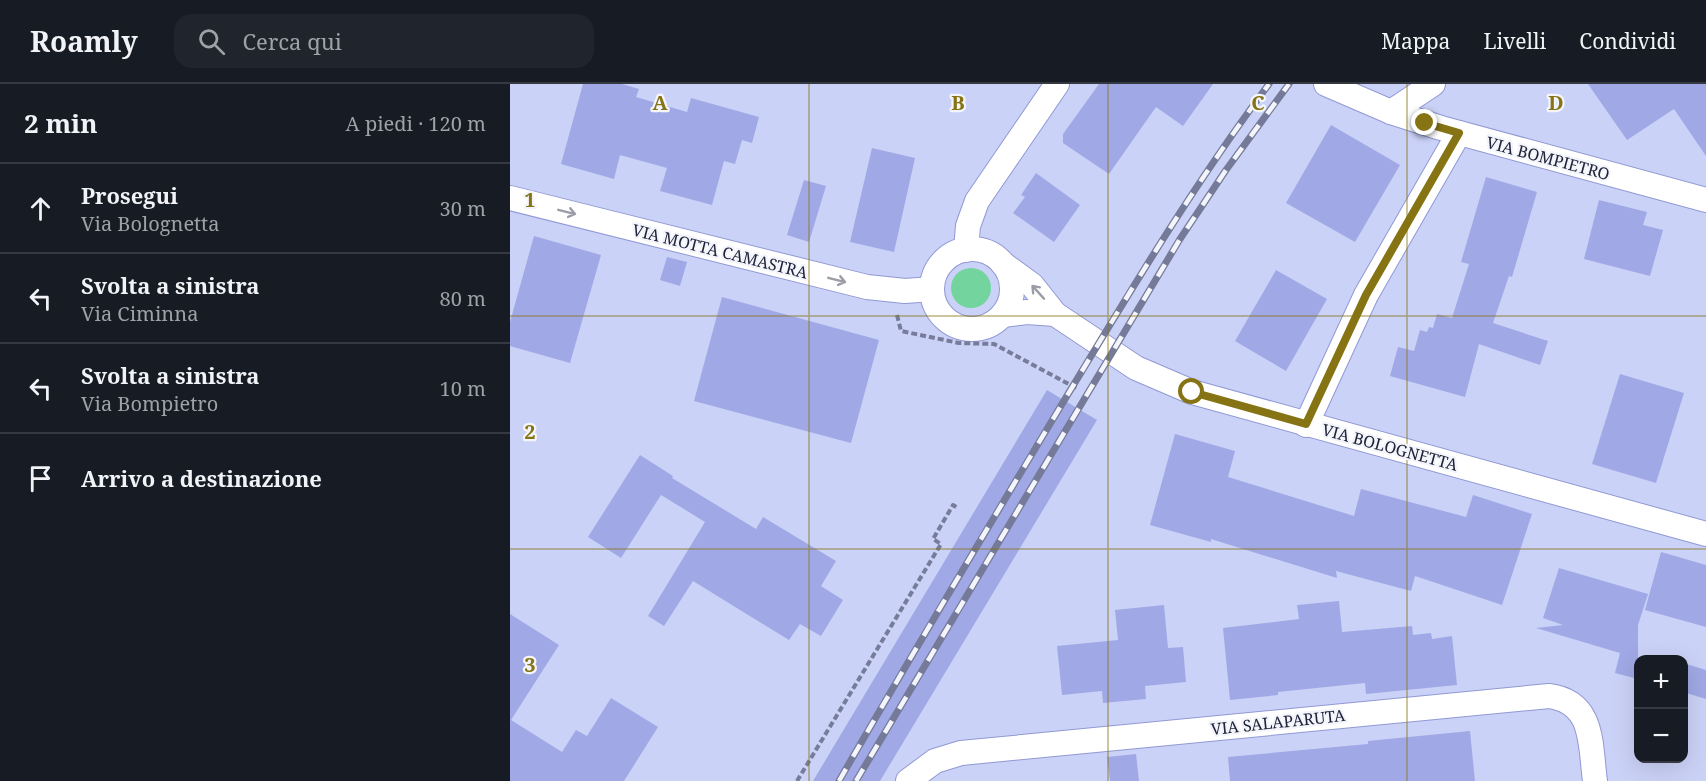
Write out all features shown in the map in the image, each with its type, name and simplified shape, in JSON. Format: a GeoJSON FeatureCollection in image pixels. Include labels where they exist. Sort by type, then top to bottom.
{"type":"FeatureCollection","features":[{"type":"Feature","properties":{"kind":"street"},"geometry":{"type":"LineString","coordinates":[[966,250],[968,226],[977,201],[1057,84]]}},
{"type":"Feature","properties":{"kind":"street","name":"VIA BOMPIETRO"},"geometry":{"type":"LineString","coordinates":[[1326,84],[1391,112],[1459,133],[1706,200]]}},
{"type":"Feature","properties":{"kind":"street"},"geometry":{"type":"LineString","coordinates":[[1391,112],[1433,84]]}},
{"type":"Feature","properties":{"kind":"street"},"geometry":{"type":"LineString","coordinates":[[1306,424],[1366,295],[1459,133]]}},
{"type":"Feature","properties":{"kind":"street","name":"VIA MOTTA CAMASTRA"},"geometry":{"type":"LineString","coordinates":[[510,198],[867,287],[891,291],[932,289]]}},
{"type":"Feature","properties":{"kind":"street"},"geometry":{"type":"LineString","coordinates":[[966,250],[980,250],[993,255],[1003,264],[1010,276],[1012,290],[1010,304],[1003,315],[992,324],[978,329],[964,329],[951,324],[941,315],[934,303],[932,289],[934,275],[942,263],[953,254],[966,250]]}},
{"type":"Feature","properties":{"kind":"street","name":"VIA BOLOGNETTA"},"geometry":{"type":"LineString","coordinates":[[1003,264],[1032,285],[1055,314],[1120,359],[1156,378],[1206,397],[1706,534]]}},
{"type":"Feature","properties":{"kind":"street"},"geometry":{"type":"LineString","coordinates":[[1003,315],[1027,312],[1055,314]]}},
{"type":"Feature","properties":{"kind":"street","name":"VIA SALAPARUTA"},"geometry":{"type":"LineString","coordinates":[[908,781],[935,761],[961,753],[1550,696],[1572,703],[1582,715],[1588,730],[1595,781]]}},
{"type":"Feature","properties":{"kind":"path"},"geometry":{"type":"LineString","coordinates":[[891,291],[901,332],[959,343],[994,344],[1078,389]]}},
{"type":"Feature","properties":{"kind":"path"},"geometry":{"type":"LineString","coordinates":[[798,781],[941,544],[933,539],[938,530],[953,505],[958,508]]}},
{"type":"Feature","properties":{"kind":"green space"},"geometry":{"type":"Polygon","coordinates":[[[971,268],[985,274],[991,288],[985,302],[971,308],[957,302],[951,288],[957,274],[971,268]]]}},
{"type":"Feature","properties":{"kind":"building"},"geometry":{"type":"Polygon","coordinates":[[[583,84],[622,84],[639,89],[636,97],[687,112],[691,98],[759,117],[752,143],[742,140],[735,164],[724,161],[712,205],[660,191],[667,168],[620,155],[614,179],[561,164],[583,84]]]}},
{"type":"Feature","properties":{"kind":"building"},"geometry":{"type":"Polygon","coordinates":[[[1099,84],[1213,84],[1183,126],[1156,107],[1109,174],[1063,143],[1063,134],[1099,84]]]}},
{"type":"Feature","properties":{"kind":"building"},"geometry":{"type":"Polygon","coordinates":[[[1588,84],[1706,84],[1706,156],[1674,109],[1627,140],[1588,84]]]}},
{"type":"Feature","properties":{"kind":"building"},"geometry":{"type":"Polygon","coordinates":[[[1331,125],[1400,165],[1355,242],[1286,203],[1331,125]]]}},
{"type":"Feature","properties":{"kind":"building"},"geometry":{"type":"Polygon","coordinates":[[[872,148],[915,158],[894,252],[850,242],[872,148]]]}},
{"type":"Feature","properties":{"kind":"building"},"geometry":{"type":"Polygon","coordinates":[[[1036,173],[1080,205],[1054,242],[1013,213],[1025,197],[1021,195],[1036,173]]]}},
{"type":"Feature","properties":{"kind":"building"},"geometry":{"type":"Polygon","coordinates":[[[1486,177],[1537,192],[1512,277],[1509,276],[1493,323],[1548,341],[1540,365],[1479,344],[1465,397],[1390,376],[1398,347],[1414,351],[1420,330],[1427,332],[1429,327],[1433,328],[1437,314],[1452,318],[1469,264],[1461,262],[1486,177]]]}},
{"type":"Feature","properties":{"kind":"building"},"geometry":{"type":"Polygon","coordinates":[[[804,180],[826,186],[809,242],[787,235],[804,180]]]}},
{"type":"Feature","properties":{"kind":"building"},"geometry":{"type":"Polygon","coordinates":[[[1599,200],[1647,212],[1643,225],[1663,230],[1650,276],[1584,259],[1599,200]]]}},
{"type":"Feature","properties":{"kind":"building"},"geometry":{"type":"Polygon","coordinates":[[[534,236],[601,255],[570,363],[510,346],[510,322],[534,236]]]}},
{"type":"Feature","properties":{"kind":"building"},"geometry":{"type":"Polygon","coordinates":[[[667,257],[687,262],[680,286],[660,280],[667,257]]]}},
{"type":"Feature","properties":{"kind":"building"},"geometry":{"type":"Polygon","coordinates":[[[1276,270],[1327,299],[1286,371],[1235,341],[1276,270]]]}},
{"type":"Feature","properties":{"kind":"building"},"geometry":{"type":"Polygon","coordinates":[[[722,297],[879,340],[851,443],[694,401],[722,297]]]}},
{"type":"Feature","properties":{"kind":"building"},"geometry":{"type":"Polygon","coordinates":[[[1620,374],[1684,393],[1656,483],[1592,464],[1620,374]]]}},
{"type":"Feature","properties":{"kind":"building"},"geometry":{"type":"Polygon","coordinates":[[[1047,390],[1097,420],[880,781],[813,781],[1047,390]]]}},
{"type":"Feature","properties":{"kind":"building"},"geometry":{"type":"Polygon","coordinates":[[[1175,434],[1235,451],[1228,477],[1354,516],[1361,489],[1466,517],[1473,495],[1532,514],[1502,605],[1415,576],[1411,591],[1336,571],[1337,578],[1211,539],[1211,542],[1150,525],[1175,434]]]}},
{"type":"Feature","properties":{"kind":"building"},"geometry":{"type":"Polygon","coordinates":[[[640,455],[673,476],[672,478],[756,529],[763,517],[836,561],[821,586],[843,600],[821,636],[800,624],[789,640],[693,581],[664,626],[648,616],[705,522],[661,495],[621,558],[588,537],[640,455]]]}},
{"type":"Feature","properties":{"kind":"building"},"geometry":{"type":"Polygon","coordinates":[[[1661,552],[1706,565],[1706,627],[1645,610],[1661,552]]]}},
{"type":"Feature","properties":{"kind":"building"},"geometry":{"type":"Polygon","coordinates":[[[1559,568],[1648,594],[1638,625],[1638,655],[1634,655],[1634,678],[1615,673],[1620,653],[1536,628],[1563,625],[1543,618],[1559,568]]]}},
{"type":"Feature","properties":{"kind":"building"},"geometry":{"type":"Polygon","coordinates":[[[1339,601],[1342,632],[1412,626],[1413,635],[1431,633],[1432,639],[1452,636],[1457,685],[1366,694],[1365,683],[1278,692],[1278,695],[1230,700],[1223,628],[1299,619],[1297,605],[1339,601]]]}},
{"type":"Feature","properties":{"kind":"building"},"geometry":{"type":"Polygon","coordinates":[[[1164,605],[1168,648],[1183,647],[1186,682],[1145,686],[1146,699],[1103,703],[1102,691],[1062,695],[1057,646],[1118,640],[1115,610],[1164,605]]]}},
{"type":"Feature","properties":{"kind":"building"},"geometry":{"type":"Polygon","coordinates":[[[510,614],[559,645],[511,720],[562,752],[576,730],[587,736],[611,698],[658,727],[624,781],[510,781],[510,614]]]}},
{"type":"Feature","properties":{"kind":"building"},"geometry":{"type":"Polygon","coordinates":[[[1688,665],[1706,670],[1706,699],[1688,694],[1688,665]]]}},
{"type":"Feature","properties":{"kind":"building"},"geometry":{"type":"Polygon","coordinates":[[[1470,731],[1475,781],[1230,781],[1228,757],[1368,744],[1368,741],[1470,731]]]}},
{"type":"Feature","properties":{"kind":"building"},"geometry":{"type":"Polygon","coordinates":[[[1136,754],[1139,781],[1110,781],[1107,757],[1136,754]]]}},
{"type":"Feature","properties":{"kind":"railway"},"geometry":{"type":"LineString","coordinates":[[839,781],[972,554],[1131,291],[1211,165],[1269,84]]}},
{"type":"Feature","properties":{"kind":"railway"},"geometry":{"type":"LineString","coordinates":[[856,781],[1180,239],[1226,170],[1289,84]]}},
{"type":"Feature","properties":{"kind":"route"},"geometry":{"type":"LineString","coordinates":[[1192,392],[1306,424],[1349,329],[1382,264],[1459,133],[1425,123]]}}]}
